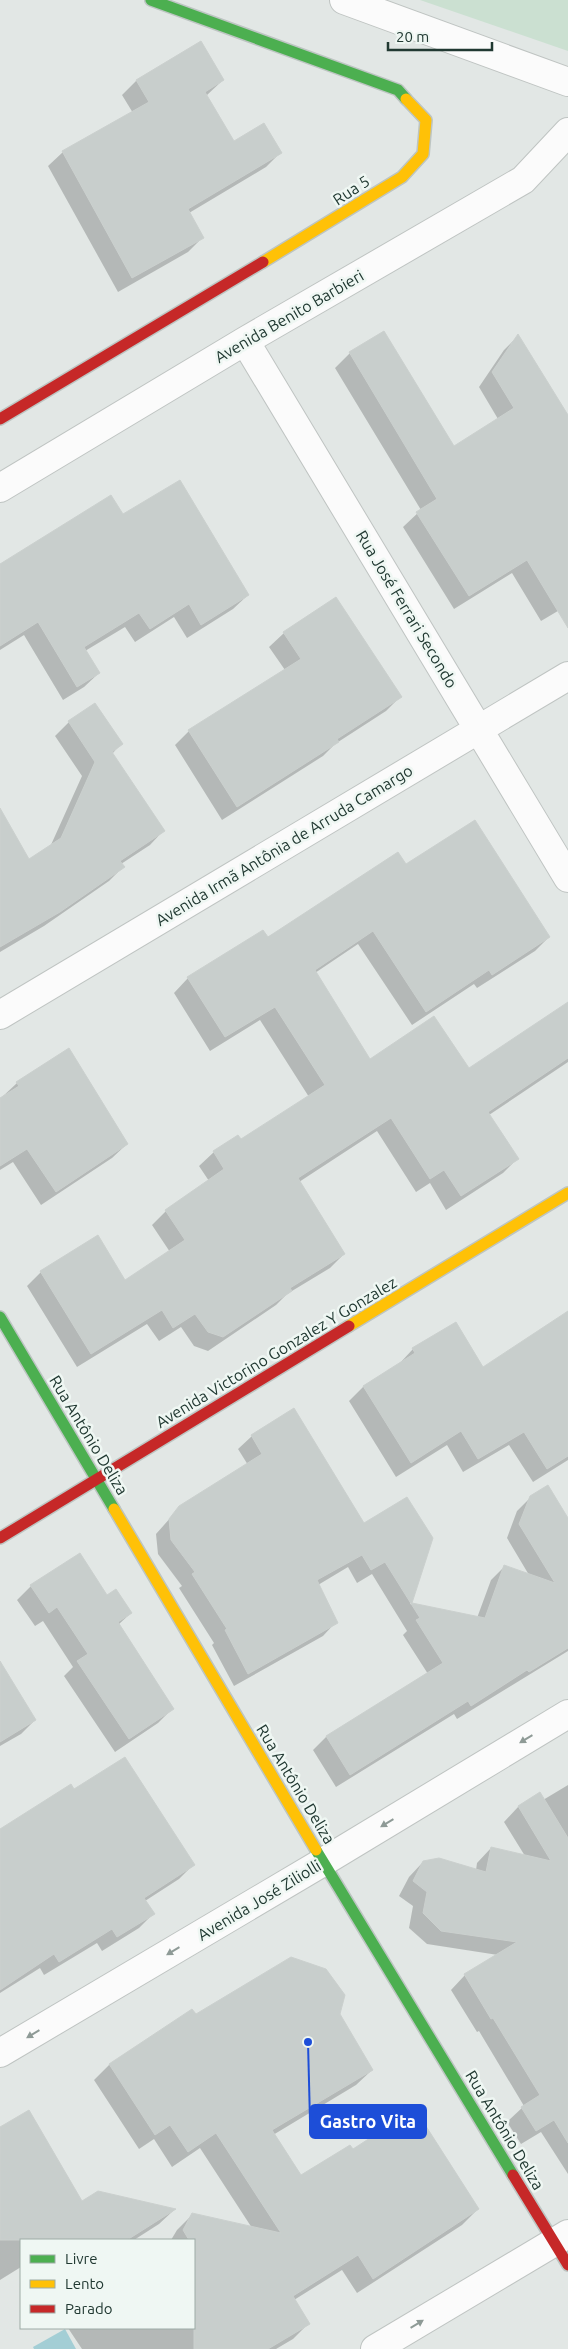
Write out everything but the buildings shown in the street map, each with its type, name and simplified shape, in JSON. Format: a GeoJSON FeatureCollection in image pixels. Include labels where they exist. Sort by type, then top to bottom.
{"type":"FeatureCollection","features":[{"type":"Feature","properties":{"kind":"street","name":"Rua 5"},"geometry":{"type":"LineString","coordinates":[[0,420],[348,212],[402,177],[423,154],[426,120],[398,90],[151,0]]}},
{"type":"Feature","properties":{"kind":"street"},"geometry":{"type":"LineString","coordinates":[[344,0],[568,82]]}},
{"type":"Feature","properties":{"kind":"street","name":"Avenida Benito Barbieri"},"geometry":{"type":"LineString","coordinates":[[0,488],[244,341],[523,180],[568,132]]}},
{"type":"Feature","properties":{"kind":"street","name":"Rua José Ferrari Secondo"},"geometry":{"type":"LineString","coordinates":[[244,341],[568,878]]}},
{"type":"Feature","properties":{"kind":"street","name":"Avenida Irmã Antônia de Arruda Camargo"},"geometry":{"type":"LineString","coordinates":[[0,1015],[568,676]]}},
{"type":"Feature","properties":{"kind":"street","name":"Avenida Victorino Gonzalez Y Gonzalez"},"geometry":{"type":"LineString","coordinates":[[0,1538],[568,1193]]}},
{"type":"Feature","properties":{"kind":"street","name":"Rua Antônio Deliza"},"geometry":{"type":"LineString","coordinates":[[0,1317],[323,1862],[561,2238],[568,2265]]}},
{"type":"Feature","properties":{"kind":"street","name":"Avenida José Ziliolli"},"geometry":{"type":"LineString","coordinates":[[0,2053],[323,1862],[568,1714]]}},
{"type":"Feature","properties":{"kind":"street"},"geometry":{"type":"LineString","coordinates":[[375,2349],[561,2238]]}},
{"type":"Feature","properties":{"kind":"green space"},"geometry":{"type":"Polygon","coordinates":[[[420,0],[568,0],[568,51],[420,0]]]}},
{"type":"Feature","properties":{"kind":"water"},"geometry":{"type":"Polygon","coordinates":[[[65,2329],[76,2349],[34,2349],[33,2347],[65,2329]]]}},
{"type":"Feature","properties":{"kind":"traffic: fast"},"geometry":{"type":"LineString","coordinates":[[151,0],[398,90],[406,99]]}},
{"type":"Feature","properties":{"kind":"traffic: fast"},"geometry":{"type":"LineString","coordinates":[[0,1317],[114,1509]]}},
{"type":"Feature","properties":{"kind":"traffic: fast"},"geometry":{"type":"LineString","coordinates":[[316,1850],[513,2175]]}},
{"type":"Feature","properties":{"kind":"traffic: slow"},"geometry":{"type":"LineString","coordinates":[[263,262],[402,177],[423,154],[426,120],[406,99]]}},
{"type":"Feature","properties":{"kind":"traffic: slow"},"geometry":{"type":"LineString","coordinates":[[349,1326],[568,1193]]}},
{"type":"Feature","properties":{"kind":"traffic: slow"},"geometry":{"type":"LineString","coordinates":[[114,1509],[316,1850]]}},
{"type":"Feature","properties":{"kind":"traffic: jam"},"geometry":{"type":"LineString","coordinates":[[0,419],[263,262]]}},
{"type":"Feature","properties":{"kind":"traffic: jam"},"geometry":{"type":"LineString","coordinates":[[0,1538],[349,1326]]}},
{"type":"Feature","properties":{"kind":"traffic: jam"},"geometry":{"type":"LineString","coordinates":[[513,2175],[568,2265]]}},
{"type":"Feature","properties":{"kind":"place","name":"Gastro Vita"},"geometry":{"type":"Point","coordinates":[308,2042]}}]}
